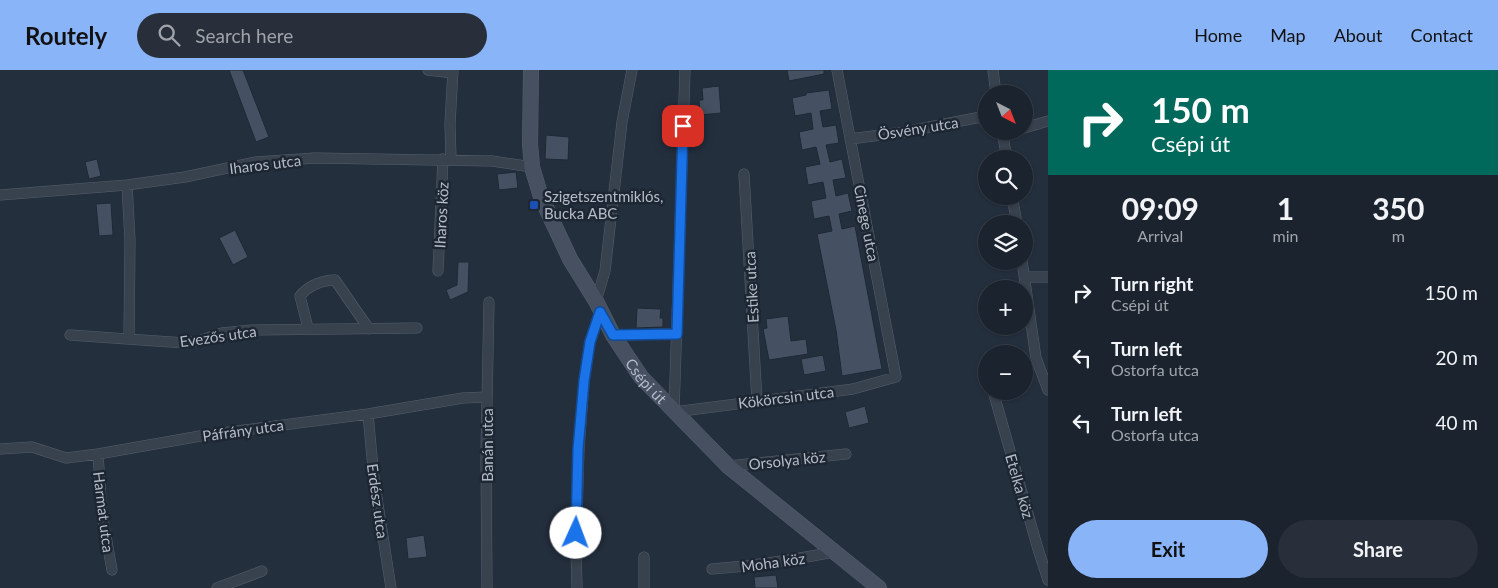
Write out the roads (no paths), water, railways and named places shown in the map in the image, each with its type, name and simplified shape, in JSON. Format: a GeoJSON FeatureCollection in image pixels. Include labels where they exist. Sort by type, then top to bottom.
{"type":"FeatureCollection","features":[{"type":"Feature","properties":{"kind":"street"},"geometry":{"type":"LineString","coordinates":[[428,70],[453,71]]}},
{"type":"Feature","properties":{"kind":"street","name":"Csépi út"},"geometry":{"type":"LineString","coordinates":[[531,70],[530,144],[532,167],[541,197],[570,259],[613,335],[641,377],[728,466],[879,588]]}},
{"type":"Feature","properties":{"kind":"street"},"geometry":{"type":"LineString","coordinates":[[577,588],[578,449],[584,381],[605,271],[621,131],[632,70]]}},
{"type":"Feature","properties":{"kind":"street"},"geometry":{"type":"LineString","coordinates":[[674,412],[685,70]]}},
{"type":"Feature","properties":{"kind":"street","name":"Cinege utca"},"geometry":{"type":"LineString","coordinates":[[837,70],[896,377]]}},
{"type":"Feature","properties":{"kind":"street"},"geometry":{"type":"LineString","coordinates":[[993,70],[995,85]]}},
{"type":"Feature","properties":{"kind":"street","name":"Iharos köz"},"geometry":{"type":"LineString","coordinates":[[438,271],[453,71]]}},
{"type":"Feature","properties":{"kind":"street","name":"Ösvény utca"},"geometry":{"type":"LineString","coordinates":[[850,139],[904,132],[978,118]]}},
{"type":"Feature","properties":{"kind":"street"},"geometry":{"type":"LineString","coordinates":[[1033,125],[1048,120]]}},
{"type":"Feature","properties":{"kind":"street","name":"Iharos utca"},"geometry":{"type":"LineString","coordinates":[[0,195],[128,185],[185,177],[256,162],[315,158],[447,159],[492,161],[532,167]]}},
{"type":"Feature","properties":{"kind":"street","name":"Estike utca"},"geometry":{"type":"LineString","coordinates":[[744,174],[757,400]]}},
{"type":"Feature","properties":{"kind":"street"},"geometry":{"type":"LineString","coordinates":[[128,185],[130,240],[129,339]]}},
{"type":"Feature","properties":{"kind":"street"},"geometry":{"type":"LineString","coordinates":[[1024,270],[1036,358],[1048,390]]}},
{"type":"Feature","properties":{"kind":"street"},"geometry":{"type":"LineString","coordinates":[[1025,277],[1048,277]]}},
{"type":"Feature","properties":{"kind":"street"},"geometry":{"type":"LineString","coordinates":[[308,328],[300,296],[306,289],[328,280],[335,280],[370,329]]}},
{"type":"Feature","properties":{"kind":"street","name":"Banán utca"},"geometry":{"type":"LineString","coordinates":[[487,588],[488,302]]}},
{"type":"Feature","properties":{"kind":"street","name":"Evezős utca"},"geometry":{"type":"LineString","coordinates":[[70,335],[185,343],[199,341],[222,333],[308,328],[417,328]]}},
{"type":"Feature","properties":{"kind":"street"},"geometry":{"type":"LineString","coordinates":[[613,335],[677,334]]}},
{"type":"Feature","properties":{"kind":"street","name":"Kökörcsin utca"},"geometry":{"type":"LineString","coordinates":[[674,412],[853,389],[896,377]]}},
{"type":"Feature","properties":{"kind":"street","name":"Páfrány utca"},"geometry":{"type":"LineString","coordinates":[[0,449],[32,447],[66,458],[206,435],[368,414],[463,398],[487,397]]}},
{"type":"Feature","properties":{"kind":"street","name":"Etelka köz"},"geometry":{"type":"LineString","coordinates":[[996,400],[1048,580]]}},
{"type":"Feature","properties":{"kind":"street","name":"Erdész utca"},"geometry":{"type":"LineString","coordinates":[[368,414],[374,479],[391,588]]}},
{"type":"Feature","properties":{"kind":"street","name":"Harmat utca"},"geometry":{"type":"LineString","coordinates":[[98,454],[102,514],[112,570]]}},
{"type":"Feature","properties":{"kind":"street","name":"Orsolya köz"},"geometry":{"type":"LineString","coordinates":[[728,466],[846,454]]}},
{"type":"Feature","properties":{"kind":"street","name":"Moha köz"},"geometry":{"type":"LineString","coordinates":[[712,569],[745,567],[833,552]]}},
{"type":"Feature","properties":{"kind":"street"},"geometry":{"type":"LineString","coordinates":[[644,557],[644,588]]}},
{"type":"Feature","properties":{"kind":"street"},"geometry":{"type":"LineString","coordinates":[[217,588],[262,571]]}},
{"type":"Feature","properties":{"kind":"place","name":"Szigetszentmiklós, Bucka ABC"},"geometry":{"type":"Point","coordinates":[534,205]}}]}
